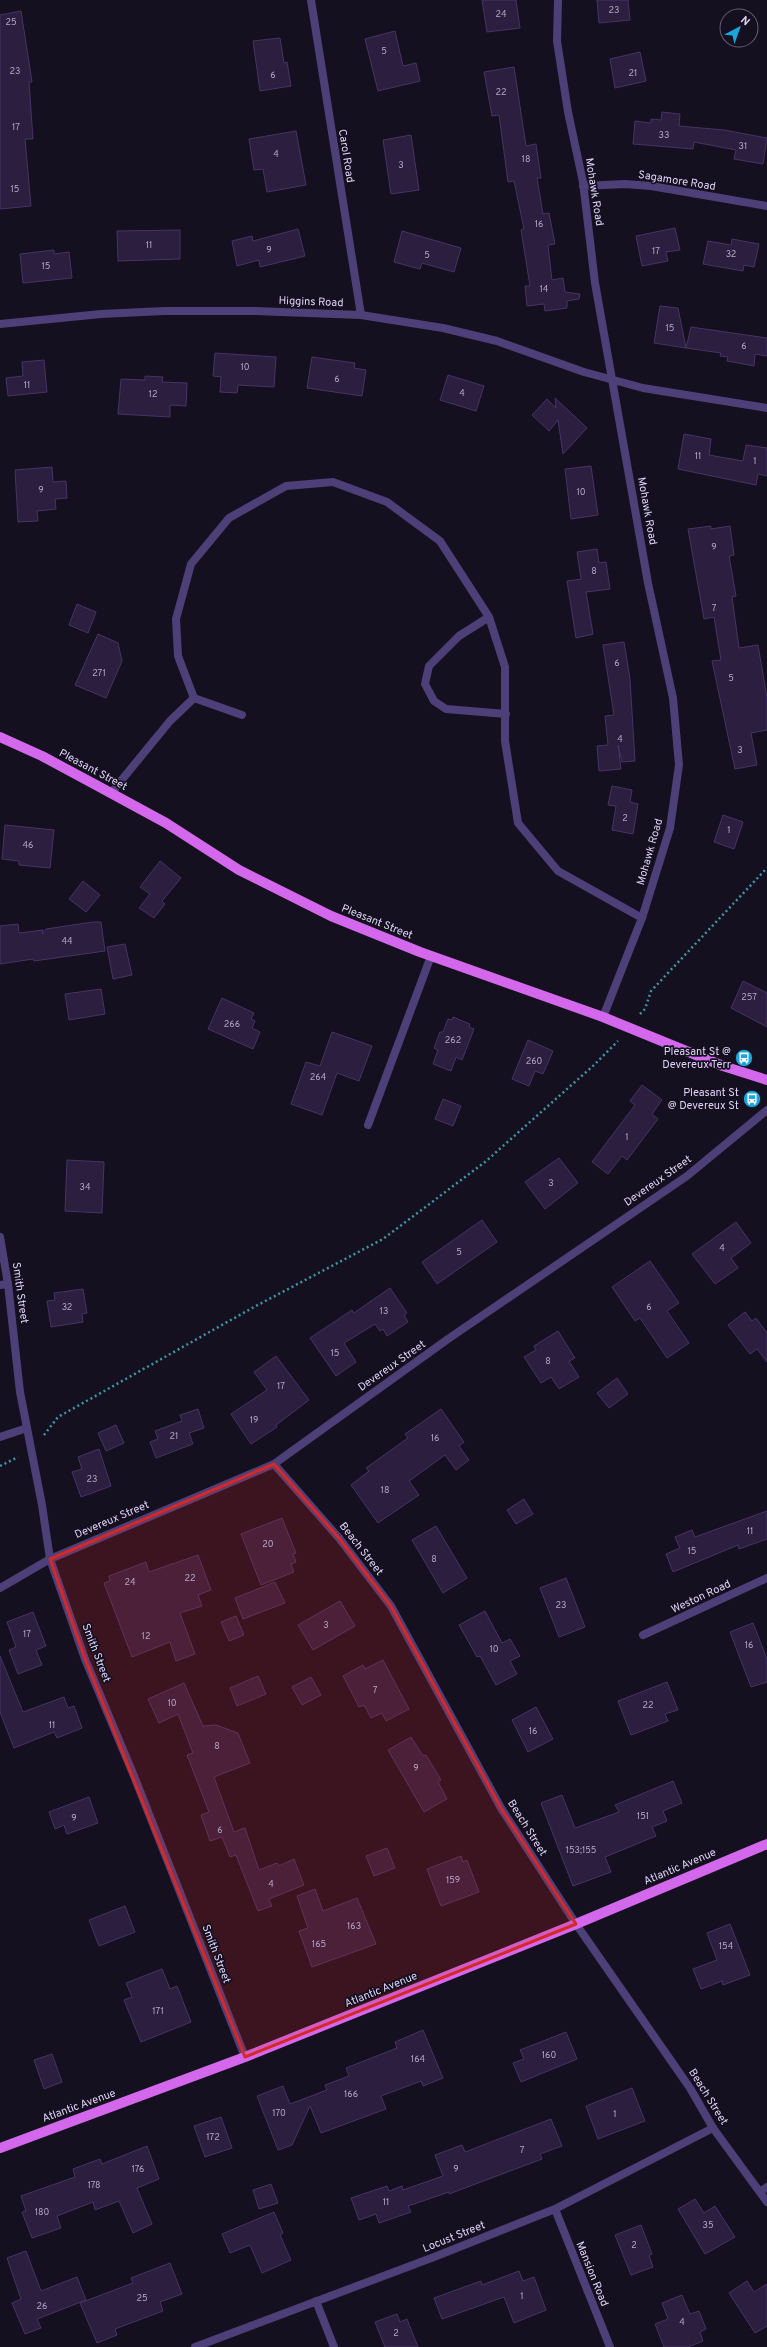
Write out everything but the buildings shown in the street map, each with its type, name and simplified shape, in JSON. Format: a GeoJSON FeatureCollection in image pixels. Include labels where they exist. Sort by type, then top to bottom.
{"type":"FeatureCollection","features":[{"type":"Feature","properties":{"kind":"main road","name":"Pleasant Street"},"geometry":{"type":"LineString","coordinates":[[0,737],[42,756],[111,793],[166,824],[239,870],[331,916],[431,956],[603,1017],[626,1028],[723,1066],[767,1080]]}},
{"type":"Feature","properties":{"kind":"main road","name":"Atlantic Avenue"},"geometry":{"type":"LineString","coordinates":[[0,2148],[245,2057],[576,1924],[767,1844]]}},
{"type":"Feature","properties":{"kind":"street","name":"Carol Road"},"geometry":{"type":"LineString","coordinates":[[311,0],[361,315]]}},
{"type":"Feature","properties":{"kind":"street","name":"Mohawk Road"},"geometry":{"type":"LineString","coordinates":[[558,0],[557,41],[568,112],[583,186],[595,283],[648,584],[673,698],[679,765],[670,828],[642,918],[603,1017]]}},
{"type":"Feature","properties":{"kind":"street","name":"Sagamore Road"},"geometry":{"type":"LineString","coordinates":[[583,186],[625,184],[651,186],[767,206]]}},
{"type":"Feature","properties":{"kind":"street","name":"Higgins Road"},"geometry":{"type":"LineString","coordinates":[[0,324],[101,314],[164,311],[255,311],[361,315],[443,328],[497,341],[584,372],[613,380]]}},
{"type":"Feature","properties":{"kind":"street"},"geometry":{"type":"LineString","coordinates":[[613,380],[643,388],[767,408]]}},
{"type":"Feature","properties":{"kind":"street"},"geometry":{"type":"LineString","coordinates":[[242,715],[194,698],[178,656],[176,619],[191,564],[229,518],[286,486],[333,482],[387,502],[440,541],[489,617],[505,667],[505,741],[518,823],[558,871],[581,886],[642,918]]}},
{"type":"Feature","properties":{"kind":"street"},"geometry":{"type":"LineString","coordinates":[[489,617],[459,636],[429,666],[425,684],[434,701],[446,709],[506,714]]}},
{"type":"Feature","properties":{"kind":"street"},"geometry":{"type":"LineString","coordinates":[[111,793],[170,721],[194,698]]}},
{"type":"Feature","properties":{"kind":"street"},"geometry":{"type":"LineString","coordinates":[[368,1126],[431,956]]}},
{"type":"Feature","properties":{"kind":"street","name":"Devereux Street"},"geometry":{"type":"LineString","coordinates":[[0,1588],[50,1559],[274,1464],[448,1340],[687,1176],[767,1110]]}},
{"type":"Feature","properties":{"kind":"street","name":"Smith Street"},"geometry":{"type":"LineString","coordinates":[[0,1237],[4,1284],[20,1392],[32,1449],[50,1559],[85,1659],[134,1776],[245,2057]]}},
{"type":"Feature","properties":{"kind":"street"},"geometry":{"type":"LineString","coordinates":[[0,1437],[27,1428]]}},
{"type":"Feature","properties":{"kind":"street","name":"Beach Street"},"geometry":{"type":"LineString","coordinates":[[274,1464],[339,1538],[391,1606],[501,1808],[576,1924],[690,2088],[713,2128],[764,2190],[767,2202]]}},
{"type":"Feature","properties":{"kind":"street","name":"Weston Road"},"geometry":{"type":"LineString","coordinates":[[644,1635],[767,1578]]}},
{"type":"Feature","properties":{"kind":"street","name":"Locust Street"},"geometry":{"type":"LineString","coordinates":[[195,2347],[554,2209],[713,2128]]}},
{"type":"Feature","properties":{"kind":"street","name":"Mansion Road"},"geometry":{"type":"LineString","coordinates":[[554,2209],[610,2347]]}},
{"type":"Feature","properties":{"kind":"street"},"geometry":{"type":"LineString","coordinates":[[316,2301],[334,2347]]}},
{"type":"Feature","properties":{"kind":"path"},"geometry":{"type":"LineString","coordinates":[[32,1449],[58,1417],[254,1308],[383,1239],[485,1162],[614,1046],[626,1028],[645,1009],[651,991],[767,868]]}},
{"type":"Feature","properties":{"kind":"highlighted area"},"geometry":{"type":"Polygon","coordinates":[[[274,1464],[339,1538],[391,1606],[501,1808],[576,1924],[245,2057],[85,1659],[50,1559],[274,1464]]]}},
{"type":"Feature","properties":{"kind":"place","name":"Pleasant St @ Devereux Terr"},"geometry":{"type":"Point","coordinates":[744,1058]}},
{"type":"Feature","properties":{"kind":"place","name":"Pleasant St @ Devereux St"},"geometry":{"type":"Point","coordinates":[752,1099]}}]}
